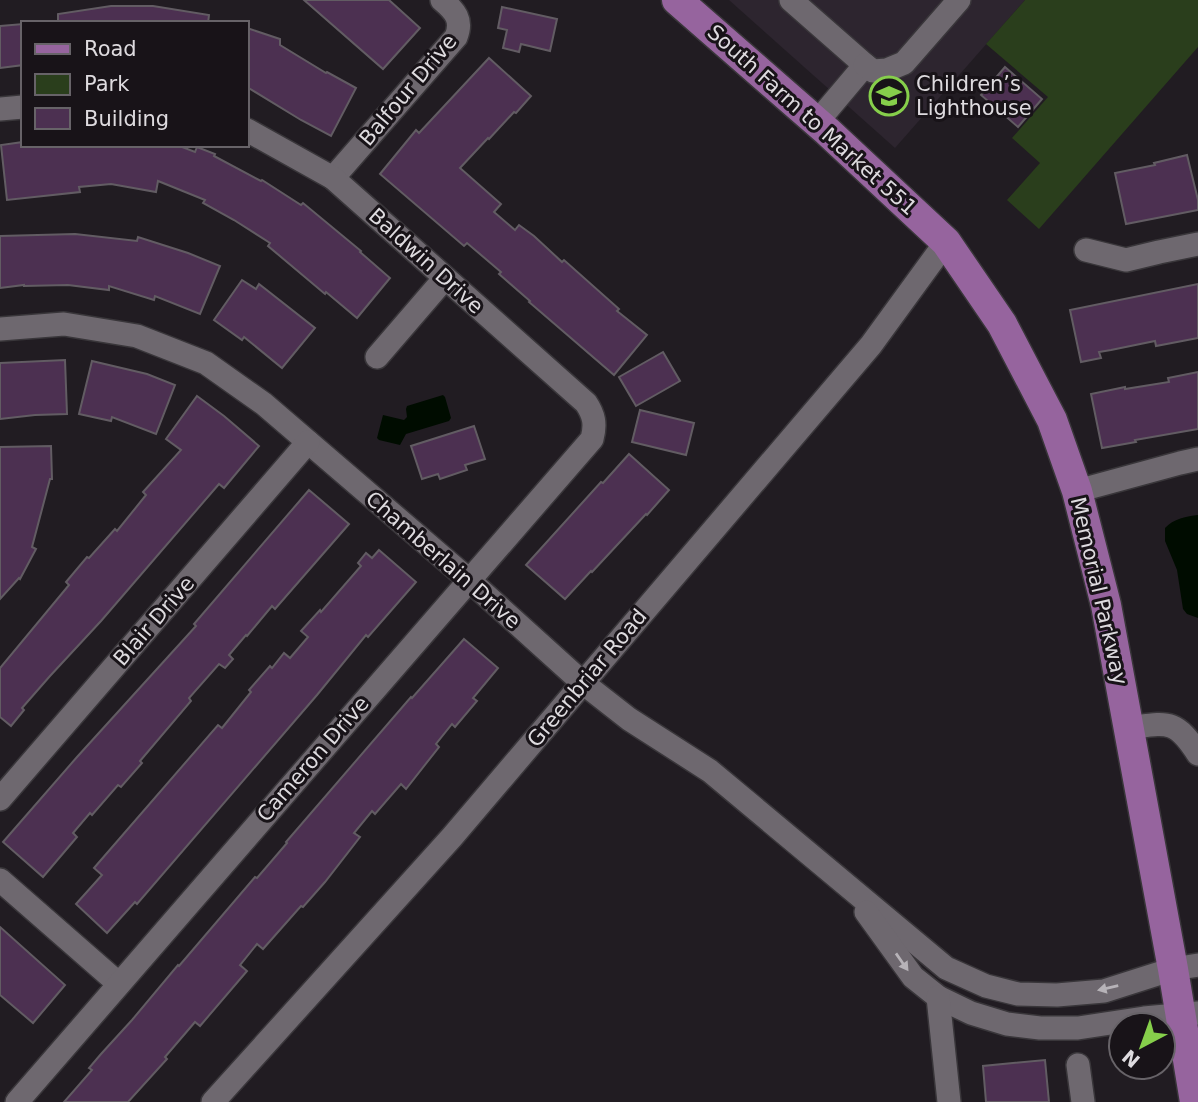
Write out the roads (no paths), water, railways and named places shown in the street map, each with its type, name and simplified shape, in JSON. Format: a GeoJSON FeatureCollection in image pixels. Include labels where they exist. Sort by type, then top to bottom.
{"type":"FeatureCollection","features":[{"type":"Feature","properties":{"kind":"main road","name":"South Farm to Market 551"},"geometry":{"type":"LineString","coordinates":[[677,0],[817,122],[946,242]]}},
{"type":"Feature","properties":{"kind":"main road","name":"Memorial Parkway"},"geometry":{"type":"LineString","coordinates":[[946,242],[1002,324],[1052,420],[1077,491],[1106,605],[1128,728],[1186,967],[1190,1014]]}},
{"type":"Feature","properties":{"kind":"main road"},"geometry":{"type":"LineString","coordinates":[[1190,1014],[1195,1102]]}},
{"type":"Feature","properties":{"kind":"street","name":"Balfour Drive"},"geometry":{"type":"LineString","coordinates":[[333,178],[456,37],[459,30],[457,15],[442,0]]}},
{"type":"Feature","properties":{"kind":"street"},"geometry":{"type":"LineString","coordinates":[[791,0],[873,71],[887,70],[904,63],[959,0]]}},
{"type":"Feature","properties":{"kind":"street"},"geometry":{"type":"LineString","coordinates":[[817,122],[865,65]]}},
{"type":"Feature","properties":{"kind":"street"},"geometry":{"type":"LineString","coordinates":[[0,109],[21,107]]}},
{"type":"Feature","properties":{"kind":"street","name":"Baldwin Drive"},"geometry":{"type":"LineString","coordinates":[[248,131],[333,178],[592,411]]}},
{"type":"Feature","properties":{"kind":"street","name":"Greenbriar Road"},"geometry":{"type":"LineString","coordinates":[[213,1102],[452,837],[871,345],[946,242]]}},
{"type":"Feature","properties":{"kind":"street"},"geometry":{"type":"LineString","coordinates":[[1086,250],[1126,260],[1198,244]]}},
{"type":"Feature","properties":{"kind":"street"},"geometry":{"type":"LineString","coordinates":[[377,357],[446,278]]}},
{"type":"Feature","properties":{"kind":"street","name":"Chamberlain Drive"},"geometry":{"type":"LineString","coordinates":[[0,329],[64,324],[137,336],[206,363],[264,404],[469,580],[583,683],[629,719],[710,771],[946,968],[986,986],[1018,994],[1057,995],[1104,990],[1186,967]]}},
{"type":"Feature","properties":{"kind":"street","name":"Cameron Drive"},"geometry":{"type":"LineString","coordinates":[[17,1102],[592,439],[592,411]]}},
{"type":"Feature","properties":{"kind":"street","name":"Blair Drive"},"geometry":{"type":"LineString","coordinates":[[0,799],[308,442]]}},
{"type":"Feature","properties":{"kind":"street"},"geometry":{"type":"LineString","coordinates":[[1077,491],[1198,459]]}},
{"type":"Feature","properties":{"kind":"street"},"geometry":{"type":"LineString","coordinates":[[1128,728],[1159,724],[1178,728],[1198,754]]}},
{"type":"Feature","properties":{"kind":"street"},"geometry":{"type":"LineString","coordinates":[[0,880],[119,984]]}},
{"type":"Feature","properties":{"kind":"street","name":"Chamberlain Drive"},"geometry":{"type":"LineString","coordinates":[[848,887],[913,977],[939,997],[971,1013],[1007,1024],[1040,1028],[1078,1028],[1190,1014]]}},
{"type":"Feature","properties":{"kind":"street"},"geometry":{"type":"LineString","coordinates":[[939,997],[949,1102]]}},
{"type":"Feature","properties":{"kind":"street"},"geometry":{"type":"LineString","coordinates":[[1078,1065],[1083,1102]]}},
{"type":"Feature","properties":{"kind":"place","name":"Children’s Lighthouse"},"geometry":{"type":"Point","coordinates":[889,96]}}]}
